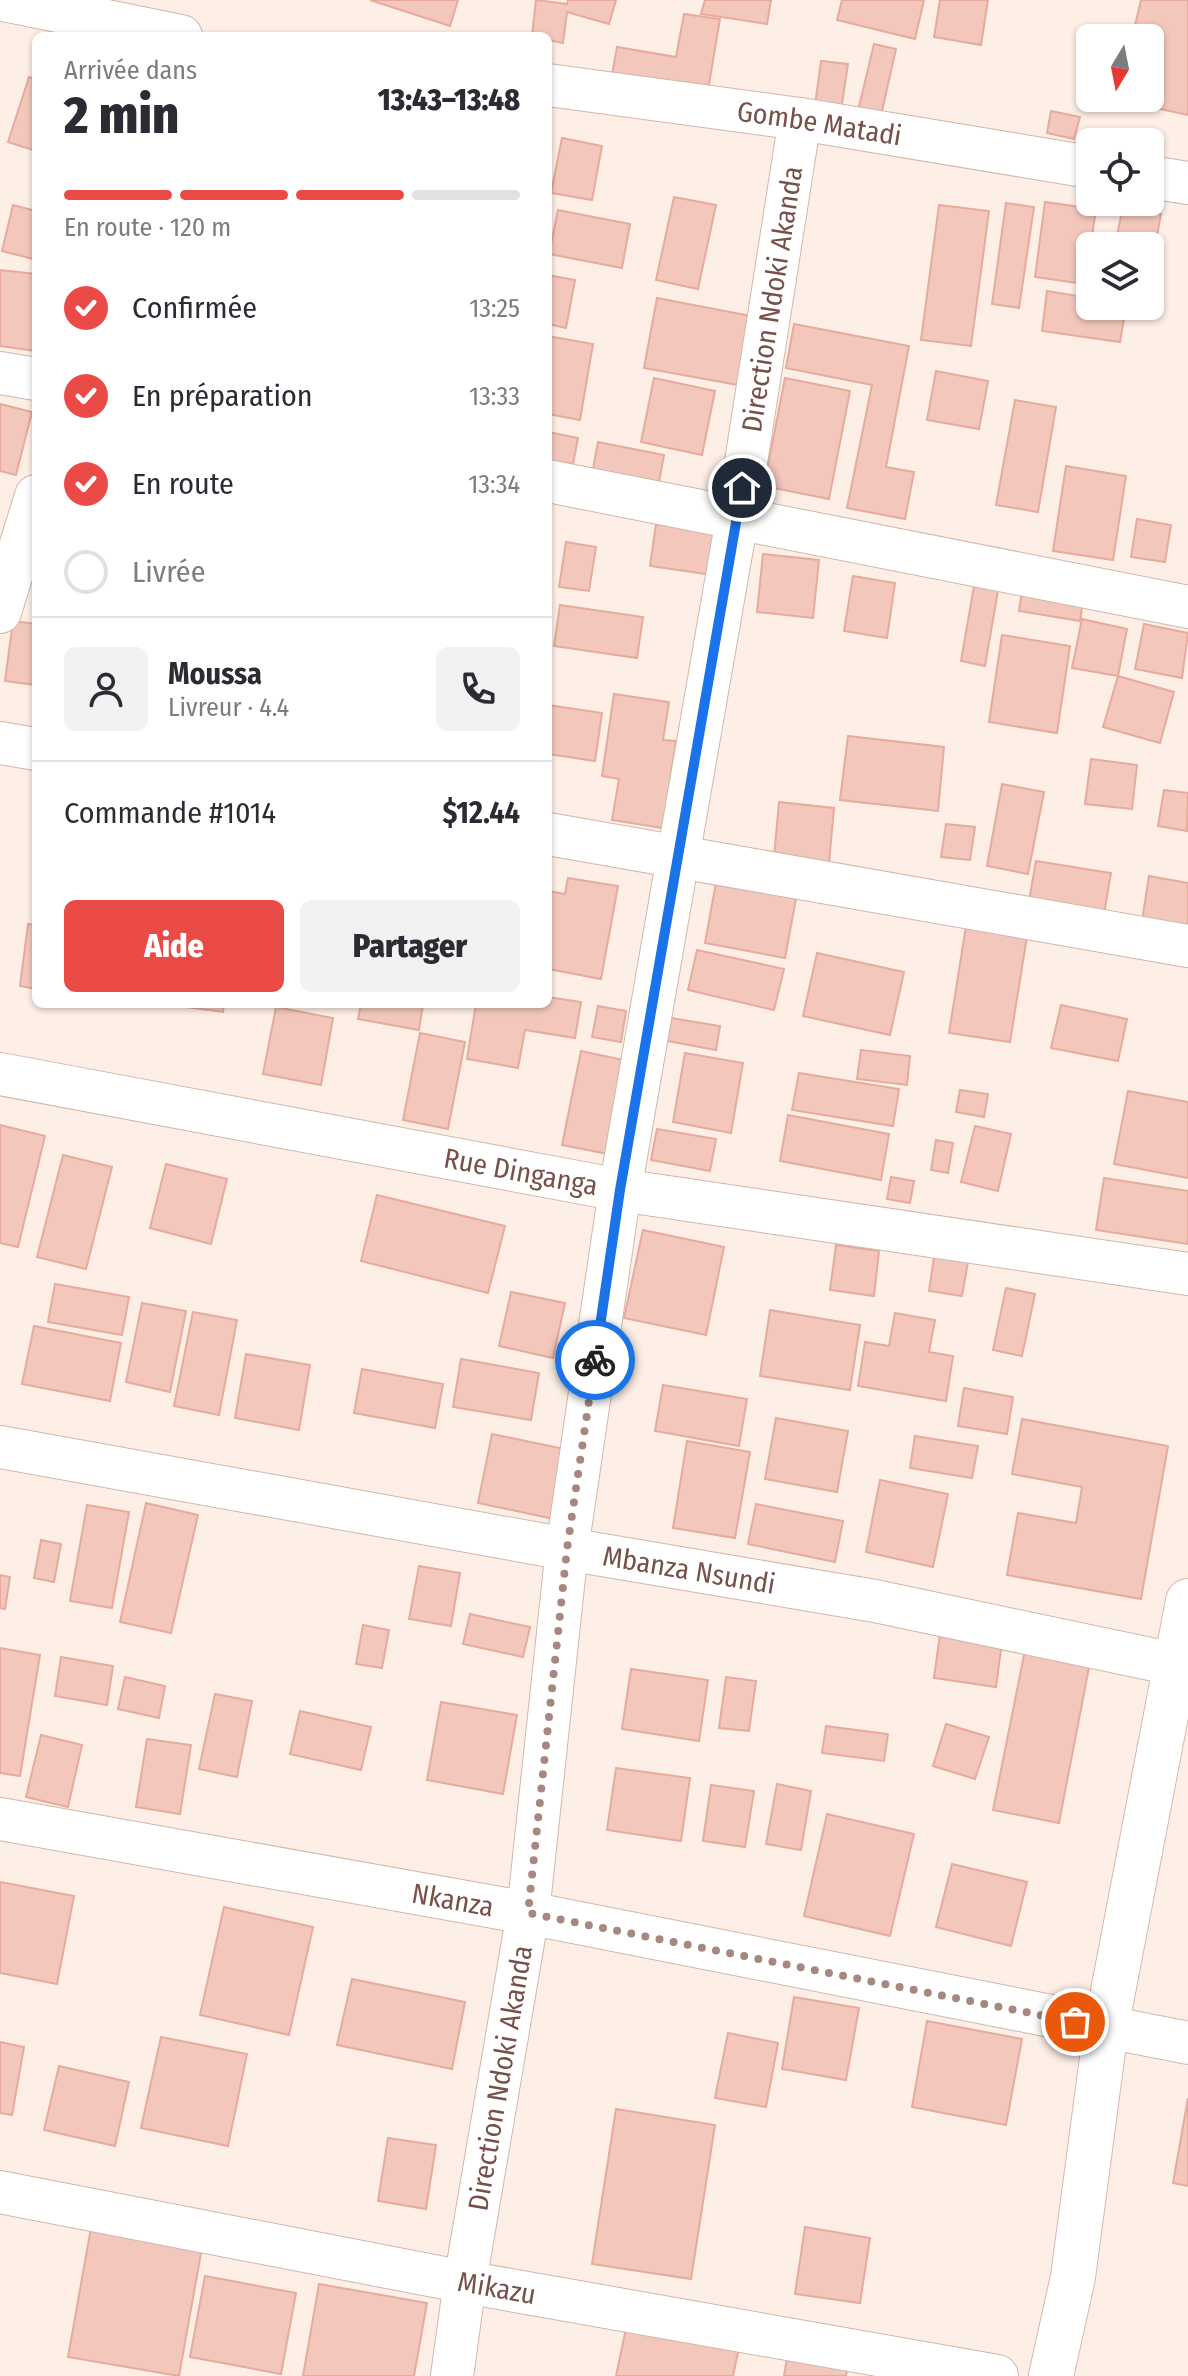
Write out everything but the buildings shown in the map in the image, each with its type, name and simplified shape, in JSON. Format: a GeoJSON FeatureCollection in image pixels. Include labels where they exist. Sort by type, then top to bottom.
{"type":"FeatureCollection","features":[{"type":"Feature","properties":{"kind":"street"},"geometry":{"type":"LineString","coordinates":[[3,0],[165,26]]}},
{"type":"Feature","properties":{"kind":"street","name":"Gombe Matadi"},"geometry":{"type":"LineString","coordinates":[[552,86],[800,119],[1076,165]]}},
{"type":"Feature","properties":{"kind":"street","name":"Direction Ndoki Akanda"},"geometry":{"type":"LineString","coordinates":[[452,2376],[528,1913],[567,1549],[620,1190],[737,519],[800,119]]}},
{"type":"Feature","properties":{"kind":"street"},"geometry":{"type":"LineString","coordinates":[[1164,179],[1188,183]]}},
{"type":"Feature","properties":{"kind":"street"},"geometry":{"type":"LineString","coordinates":[[0,373],[32,378]]}},
{"type":"Feature","properties":{"kind":"street"},"geometry":{"type":"LineString","coordinates":[[552,482],[1188,607]]}},
{"type":"Feature","properties":{"kind":"street"},"geometry":{"type":"LineString","coordinates":[[0,612],[32,509]]}},
{"type":"Feature","properties":{"kind":"street"},"geometry":{"type":"LineString","coordinates":[[0,743],[32,748]]}},
{"type":"Feature","properties":{"kind":"street"},"geometry":{"type":"LineString","coordinates":[[552,835],[1188,946]]}},
{"type":"Feature","properties":{"kind":"street","name":"Rue Dinganga"},"geometry":{"type":"LineString","coordinates":[[0,1074],[620,1190],[1188,1274]]}},
{"type":"Feature","properties":{"kind":"street","name":"Mbanza Nsundi"},"geometry":{"type":"LineString","coordinates":[[0,1447],[875,1601],[1182,1666]]}},
{"type":"Feature","properties":{"kind":"street"},"geometry":{"type":"LineString","coordinates":[[1051,2376],[1073,2277],[1106,2028],[1182,1666],[1188,1601]]}},
{"type":"Feature","properties":{"kind":"street","name":"Nkanza"},"geometry":{"type":"LineString","coordinates":[[0,1819],[528,1913],[1188,2043]]}},
{"type":"Feature","properties":{"kind":"street","name":"Mikazu"},"geometry":{"type":"LineString","coordinates":[[0,2192],[465,2282],[997,2376]]}},
{"type":"Feature","properties":{"kind":"way so far"},"geometry":{"type":"LineString","coordinates":[[595,1360],[567,1549],[528,1913],[1075,2022]]}},
{"type":"Feature","properties":{"kind":"route"},"geometry":{"type":"LineString","coordinates":[[595,1360],[620,1190],[742,488]]}}]}
